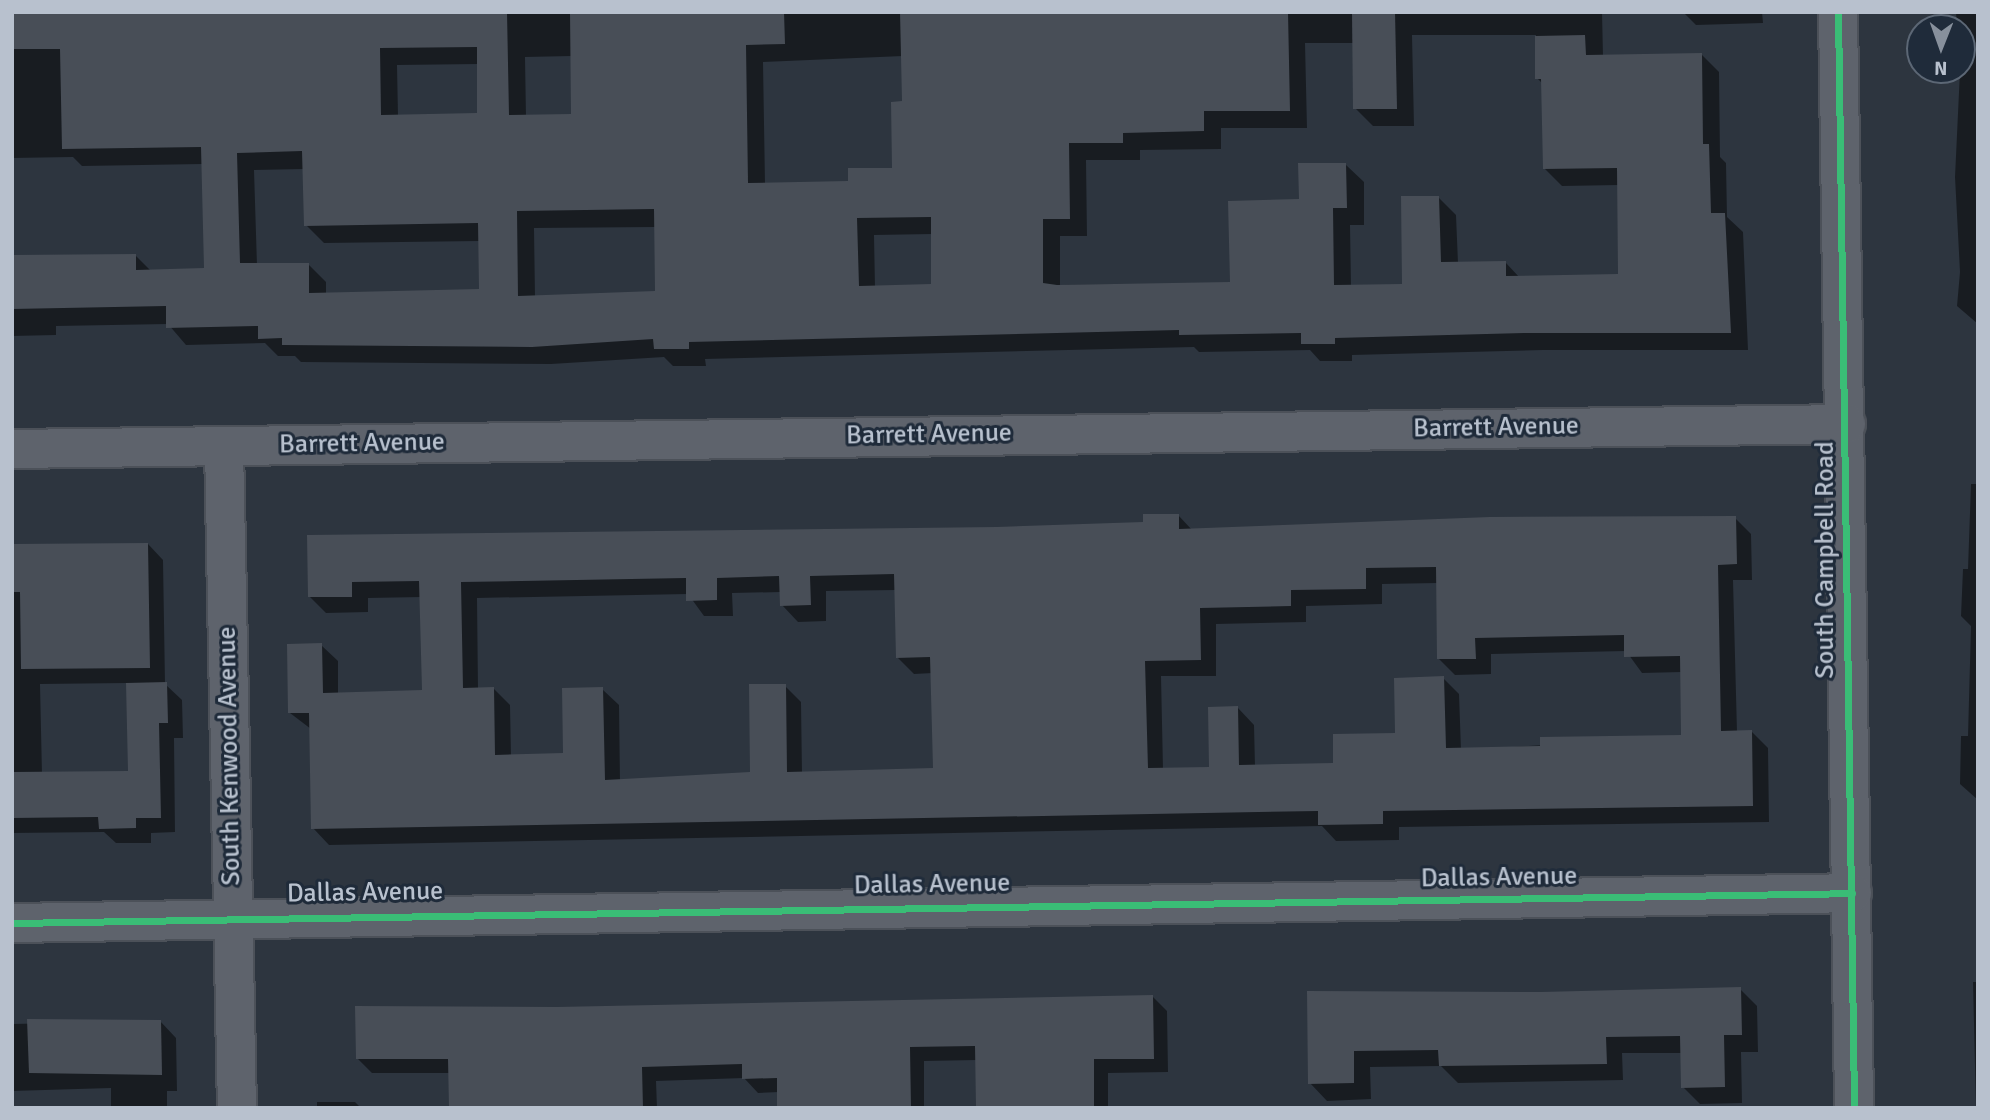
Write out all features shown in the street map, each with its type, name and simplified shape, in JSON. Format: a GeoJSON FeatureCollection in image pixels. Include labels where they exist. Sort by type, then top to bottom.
{"type":"FeatureCollection","features":[{"type":"Feature","properties":{"kind":"street","name":"South Campbell Road"},"geometry":{"type":"LineString","coordinates":[[1838,12],[1854,1108]]}},
{"type":"Feature","properties":{"kind":"street","name":"Barrett Avenue"},"geometry":{"type":"LineString","coordinates":[[12,449],[1846,424]]}},
{"type":"Feature","properties":{"kind":"street","name":"South Kenwood Avenue"},"geometry":{"type":"LineString","coordinates":[[224,446],[237,1108]]}},
{"type":"Feature","properties":{"kind":"street","name":"Dallas Avenue"},"geometry":{"type":"LineString","coordinates":[[12,923],[1852,893]]}},
{"type":"Feature","properties":{"kind":"building"},"geometry":{"type":"Polygon","coordinates":[[[12,12],[507,12],[509,115],[571,114],[570,12],[784,12],[785,44],[746,45],[748,183],[848,181],[848,168],[892,168],[891,102],[902,101],[900,12],[1288,12],[1290,111],[1204,111],[1204,131],[1123,133],[1123,143],[1069,143],[1070,219],[1043,219],[1043,283],[1057,285],[1230,282],[1228,201],[1299,199],[1298,163],[1346,163],[1347,208],[1333,208],[1334,285],[1402,284],[1401,196],[1439,196],[1441,262],[1506,261],[1506,276],[1618,274],[1617,168],[1543,169],[1541,79],[1535,79],[1535,36],[1585,35],[1586,55],[1702,53],[1703,144],[1709,144],[1711,213],[1725,213],[1731,333],[1524,333],[1335,338],[1335,344],[1301,344],[1301,333],[1179,335],[1179,330],[689,342],[689,349],[654,349],[653,339],[532,347],[282,345],[282,338],[258,339],[258,326],[166,328],[166,306],[12,309],[12,255],[136,254],[136,270],[204,268],[201,147],[62,149],[60,49],[12,49],[12,12]],[[477,47],[380,48],[381,115],[477,113],[477,47]],[[302,151],[237,153],[240,263],[309,263],[309,293],[479,289],[478,223],[304,226],[302,151]],[[654,209],[517,211],[518,296],[655,291],[654,209]],[[931,217],[857,218],[859,286],[931,284],[931,217]]]}},
{"type":"Feature","properties":{"kind":"building"},"geometry":{"type":"Polygon","coordinates":[[[1352,12],[1395,12],[1397,109],[1353,109],[1352,12]]]}},
{"type":"Feature","properties":{"kind":"building"},"geometry":{"type":"Polygon","coordinates":[[[1143,514],[1179,514],[1179,529],[1490,517],[1736,516],[1737,564],[1718,565],[1721,731],[1752,730],[1753,806],[1383,811],[1383,824],[1318,825],[1318,811],[311,829],[309,713],[288,713],[287,644],[322,643],[323,693],[422,690],[419,581],[352,582],[352,597],[308,597],[307,535],[997,527],[1143,522],[1143,514]],[[1436,567],[1366,568],[1366,589],[1291,590],[1291,606],[1200,608],[1201,660],[1145,661],[1148,768],[1209,767],[1208,707],[1238,706],[1239,765],[1333,763],[1333,734],[1395,733],[1394,678],[1444,676],[1446,748],[1540,746],[1540,737],[1681,735],[1680,656],[1624,657],[1624,635],[1475,638],[1476,659],[1437,659],[1436,567]],[[894,574],[810,576],[811,605],[780,606],[779,576],[717,578],[717,600],[686,601],[686,578],[461,582],[463,688],[494,687],[495,755],[563,753],[562,688],[603,687],[605,780],[750,772],[749,684],[786,684],[787,772],[933,768],[930,657],[896,658],[894,574]]]}},
{"type":"Feature","properties":{"kind":"building"},"geometry":{"type":"Polygon","coordinates":[[[148,543],[150,668],[21,669],[20,592],[12,592],[12,544],[148,543]]]}},
{"type":"Feature","properties":{"kind":"building"},"geometry":{"type":"Polygon","coordinates":[[[167,682],[168,723],[159,723],[161,818],[136,818],[136,828],[99,829],[98,817],[12,818],[12,772],[128,771],[126,683],[167,682]]]}},
{"type":"Feature","properties":{"kind":"building"},"geometry":{"type":"Polygon","coordinates":[[[1741,987],[1742,1035],[1724,1035],[1725,1087],[1681,1088],[1680,1036],[1606,1037],[1607,1064],[1439,1066],[1438,1050],[1354,1051],[1354,1083],[1308,1084],[1307,991],[1541,992],[1741,987]]]}},
{"type":"Feature","properties":{"kind":"building"},"geometry":{"type":"Polygon","coordinates":[[[1153,995],[1154,1059],[1094,1059],[1094,1107],[976,1108],[975,1046],[910,1047],[911,1108],[777,1108],[777,1078],[742,1079],[742,1064],[642,1067],[643,1108],[449,1108],[448,1059],[356,1059],[355,1006],[557,1007],[1153,995]]]}},
{"type":"Feature","properties":{"kind":"building"},"geometry":{"type":"Polygon","coordinates":[[[27,1019],[161,1020],[162,1075],[29,1073],[27,1019]]]}},
{"type":"Feature","properties":{"kind":"cycle path"},"geometry":{"type":"LineString","coordinates":[[1838,12],[1854,1108]]}},
{"type":"Feature","properties":{"kind":"cycle path"},"geometry":{"type":"LineString","coordinates":[[12,923],[1852,893]]}}]}
